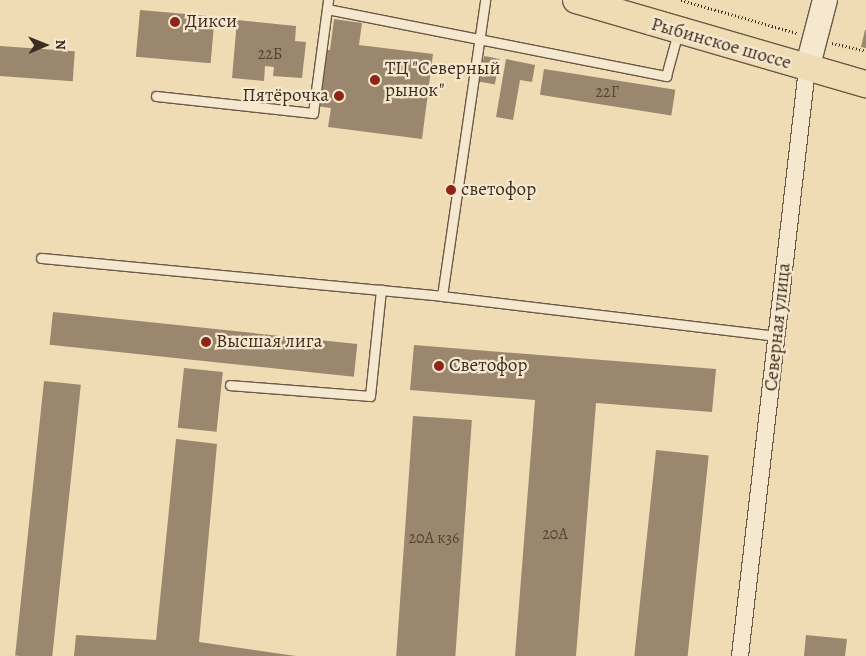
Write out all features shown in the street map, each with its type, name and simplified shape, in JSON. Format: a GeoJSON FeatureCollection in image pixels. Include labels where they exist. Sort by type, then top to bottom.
{"type":"FeatureCollection","features":[{"type":"Feature","properties":{"kind":"main road","name":"Рыбинское шоссе"},"geometry":{"type":"LineString","coordinates":[[576,0],[678,32],[806,69],[866,84]]}},
{"type":"Feature","properties":{"kind":"street","name":"Северная улица"},"geometry":{"type":"LineString","coordinates":[[740,656],[806,69],[825,0]]}},
{"type":"Feature","properties":{"kind":"lane"},"geometry":{"type":"LineString","coordinates":[[442,296],[486,0]]}},
{"type":"Feature","properties":{"kind":"lane"},"geometry":{"type":"LineString","coordinates":[[156,96],[313,112],[327,4],[479,38],[666,76],[678,32]]}},
{"type":"Feature","properties":{"kind":"lane"},"geometry":{"type":"LineString","coordinates":[[41,258],[442,296],[777,336]]}},
{"type":"Feature","properties":{"kind":"lane"},"geometry":{"type":"LineString","coordinates":[[230,385],[370,396],[381,290]]}},
{"type":"Feature","properties":{"kind":"path"},"geometry":{"type":"LineString","coordinates":[[681,0],[866,52]]}},
{"type":"Feature","properties":{"kind":"building"},"geometry":{"type":"Polygon","coordinates":[[[140,10],[215,17],[211,63],[136,57],[140,10]]]}},
{"type":"Feature","properties":{"kind":"building","name":"ТЦ \"Северный рынок\""},"geometry":{"type":"Polygon","coordinates":[[[334,19],[362,23],[359,45],[433,54],[422,139],[328,127],[331,108],[316,106],[324,50],[330,50],[334,19]]]}},
{"type":"Feature","properties":{"kind":"building"},"geometry":{"type":"Polygon","coordinates":[[[237,20],[296,26],[295,41],[306,42],[302,78],[273,76],[274,67],[265,66],[264,81],[232,78],[237,20]]]}},
{"type":"Feature","properties":{"kind":"building"},"geometry":{"type":"Polygon","coordinates":[[[866,30],[866,48],[861,47],[866,30]]]}},
{"type":"Feature","properties":{"kind":"building"},"geometry":{"type":"Polygon","coordinates":[[[0,46],[75,51],[73,81],[0,76],[0,46]]]}},
{"type":"Feature","properties":{"kind":"building"},"geometry":{"type":"Polygon","coordinates":[[[484,56],[500,59],[495,85],[479,82],[484,56]]]}},
{"type":"Feature","properties":{"kind":"building"},"geometry":{"type":"Polygon","coordinates":[[[506,59],[535,65],[532,82],[520,80],[513,120],[496,117],[506,59]]]}},
{"type":"Feature","properties":{"kind":"building"},"geometry":{"type":"Polygon","coordinates":[[[544,69],[675,90],[671,115],[540,95],[544,69]]]}},
{"type":"Feature","properties":{"kind":"building"},"geometry":{"type":"Polygon","coordinates":[[[53,312],[357,344],[354,377],[50,345],[53,312]]]}},
{"type":"Feature","properties":{"kind":"building"},"geometry":{"type":"Polygon","coordinates":[[[414,345],[716,369],[712,412],[596,403],[576,656],[515,656],[535,400],[410,390],[414,345]]]}},
{"type":"Feature","properties":{"kind":"building"},"geometry":{"type":"Polygon","coordinates":[[[184,368],[223,372],[217,432],[178,428],[184,368]]]}},
{"type":"Feature","properties":{"kind":"building"},"geometry":{"type":"Polygon","coordinates":[[[44,381],[81,385],[52,656],[15,655],[44,381]]]}},
{"type":"Feature","properties":{"kind":"building"},"geometry":{"type":"Polygon","coordinates":[[[413,416],[472,420],[455,656],[396,656],[413,416]]]}},
{"type":"Feature","properties":{"kind":"building"},"geometry":{"type":"Polygon","coordinates":[[[176,439],[217,444],[199,642],[296,656],[74,656],[76,635],[156,640],[176,439]]]}},
{"type":"Feature","properties":{"kind":"building"},"geometry":{"type":"Polygon","coordinates":[[[656,450],[709,456],[688,656],[634,656],[656,450]]]}},
{"type":"Feature","properties":{"kind":"building"},"geometry":{"type":"Polygon","coordinates":[[[806,635],[847,639],[845,656],[804,656],[806,635]]]}},
{"type":"Feature","properties":{"kind":"place","name":"Дикси"},"geometry":{"type":"Point","coordinates":[175,22]}},
{"type":"Feature","properties":{"kind":"place","name":"ТЦ \"Северный рынок\""},"geometry":{"type":"Point","coordinates":[375,80]}},
{"type":"Feature","properties":{"kind":"place","name":"Пятёрочка"},"geometry":{"type":"Point","coordinates":[339,96]}},
{"type":"Feature","properties":{"kind":"place","name":"светофор"},"geometry":{"type":"Point","coordinates":[451,190]}},
{"type":"Feature","properties":{"kind":"place","name":"Высшая лига"},"geometry":{"type":"Point","coordinates":[206,342]}},
{"type":"Feature","properties":{"kind":"place","name":"Светофор"},"geometry":{"type":"Point","coordinates":[439,366]}}]}
